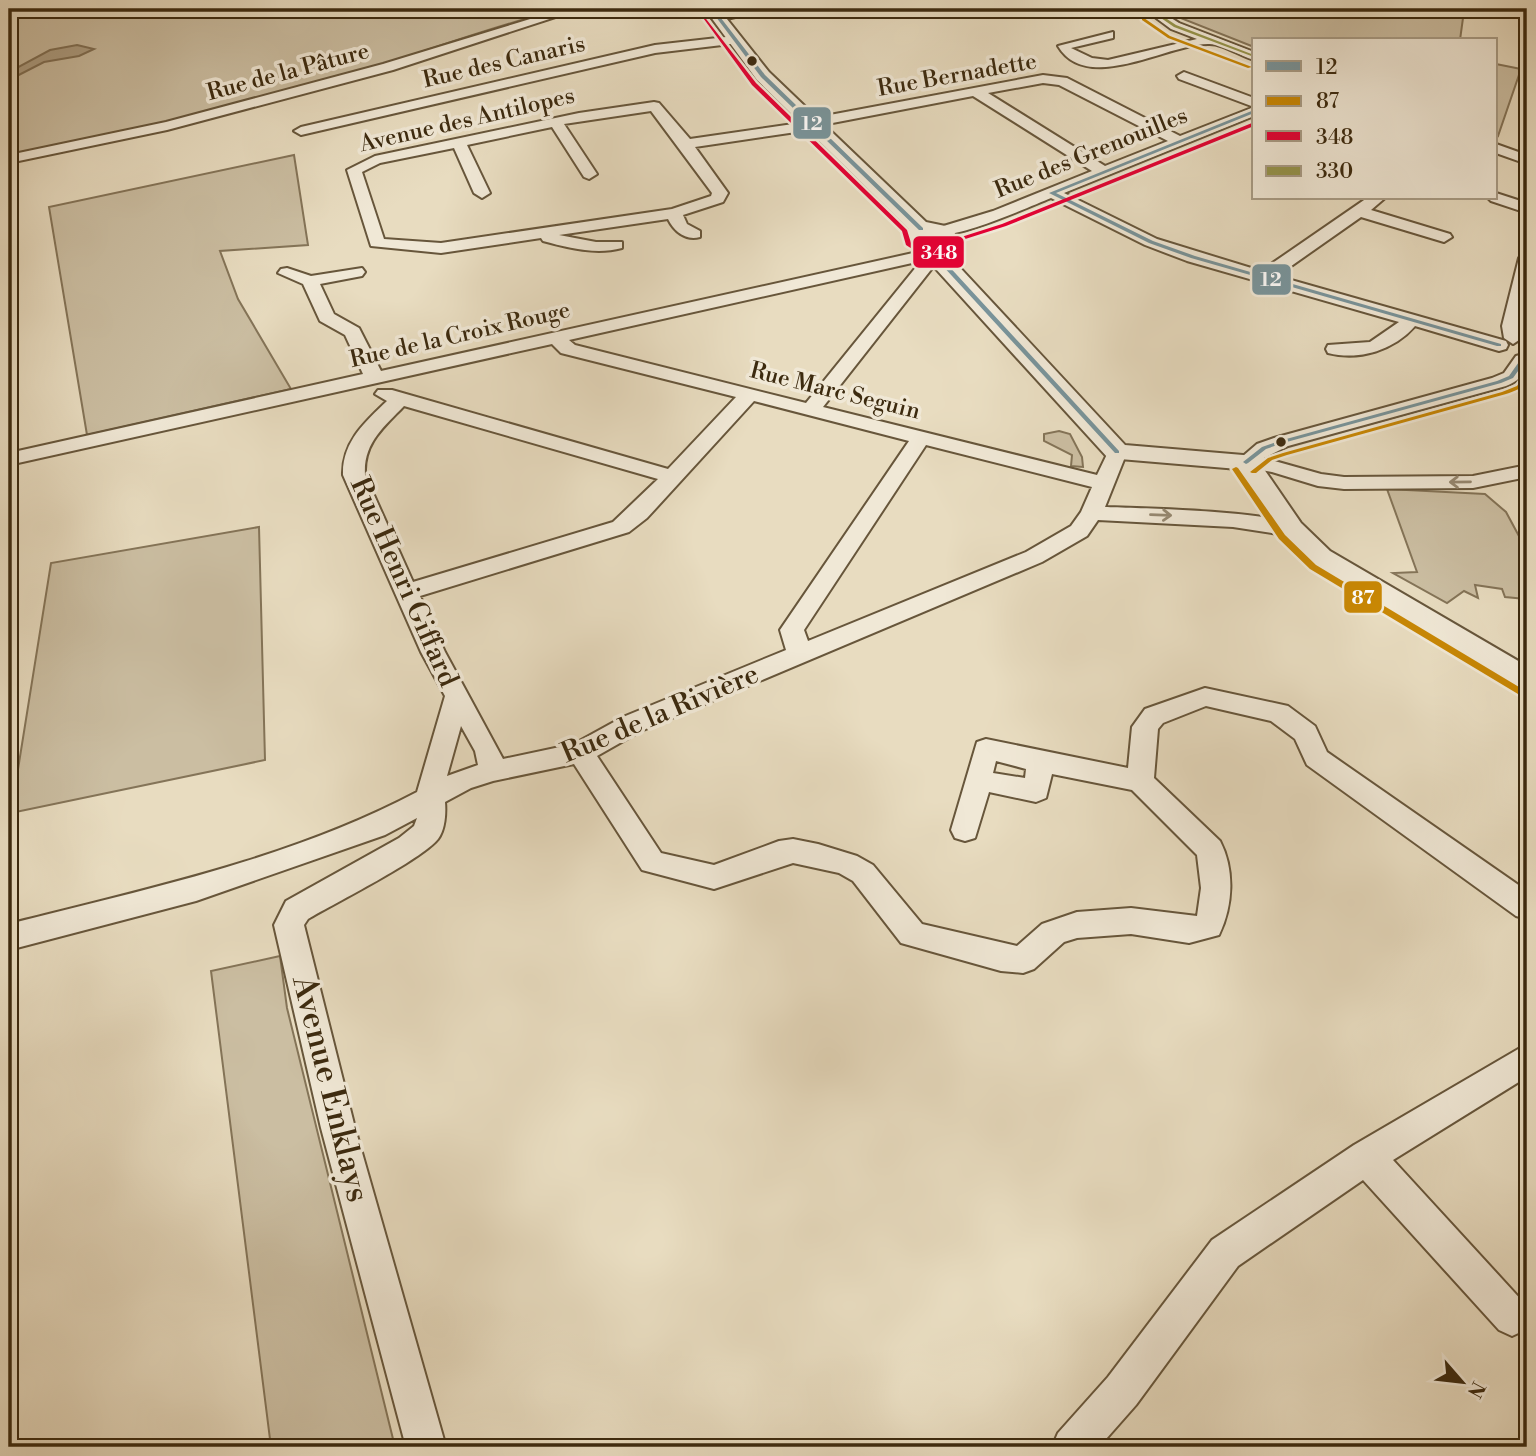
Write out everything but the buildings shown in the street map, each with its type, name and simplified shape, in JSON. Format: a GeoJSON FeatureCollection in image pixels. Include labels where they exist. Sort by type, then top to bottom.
{"type":"FeatureCollection","features":[{"type":"Feature","properties":{"kind":"street","name":"Rue de la Pâture"},"geometry":{"type":"LineString","coordinates":[[9,159],[167,126],[315,86],[574,9]]}},
{"type":"Feature","properties":{"kind":"street"},"geometry":{"type":"LineString","coordinates":[[715,13],[764,9]]}},
{"type":"Feature","properties":{"kind":"street"},"geometry":{"type":"LineString","coordinates":[[968,9],[998,9]]}},
{"type":"Feature","properties":{"kind":"street"},"geometry":{"type":"LineString","coordinates":[[1150,9],[1175,26],[1252,55]]}},
{"type":"Feature","properties":{"kind":"street"},"geometry":{"type":"LineString","coordinates":[[715,13],[763,76],[933,247],[1117,452],[1246,462],[1275,466],[1318,480],[1344,483],[1473,482],[1527,471]]}},
{"type":"Feature","properties":{"kind":"street"},"geometry":{"type":"LineString","coordinates":[[1109,35],[1065,46],[1067,51],[1098,64],[1207,40]]}},
{"type":"Feature","properties":{"kind":"street","name":"Rue des Canaris"},"geometry":{"type":"LineString","coordinates":[[301,131],[655,49],[735,40]]}},
{"type":"Feature","properties":{"kind":"street"},"geometry":{"type":"LineString","coordinates":[[1184,76],[1252,112]]}},
{"type":"Feature","properties":{"kind":"street","name":"Rue Bernadette"},"geometry":{"type":"LineString","coordinates":[[813,125],[1043,79],[1062,81],[1180,141]]}},
{"type":"Feature","properties":{"kind":"street"},"geometry":{"type":"LineString","coordinates":[[315,86],[365,115]]}},
{"type":"Feature","properties":{"kind":"street"},"geometry":{"type":"LineString","coordinates":[[976,92],[1104,172]]}},
{"type":"Feature","properties":{"kind":"street","name":"Avenue des Antilopes"},"geometry":{"type":"LineString","coordinates":[[652,103],[720,193],[718,199],[674,213],[441,248],[407,248],[377,243],[354,170],[375,160],[556,122],[652,103]]}},
{"type":"Feature","properties":{"kind":"street","name":"Rue des Grenouilles"},"geometry":{"type":"LineString","coordinates":[[933,247],[999,214],[1252,112]]}},
{"type":"Feature","properties":{"kind":"street"},"geometry":{"type":"LineString","coordinates":[[556,122],[589,174]]}},
{"type":"Feature","properties":{"kind":"street"},"geometry":{"type":"LineString","coordinates":[[685,144],[813,125]]}},
{"type":"Feature","properties":{"kind":"street"},"geometry":{"type":"LineString","coordinates":[[459,142],[482,193]]}},
{"type":"Feature","properties":{"kind":"street"},"geometry":{"type":"LineString","coordinates":[[1498,149],[1527,160]]}},
{"type":"Feature","properties":{"kind":"street"},"geometry":{"type":"LineString","coordinates":[[1052,193],[1151,242],[1410,321],[1518,349]]}},
{"type":"Feature","properties":{"kind":"street"},"geometry":{"type":"LineString","coordinates":[[1498,199],[1527,208]]}},
{"type":"Feature","properties":{"kind":"street"},"geometry":{"type":"LineString","coordinates":[[1264,277],[1374,200]]}},
{"type":"Feature","properties":{"kind":"street"},"geometry":{"type":"LineString","coordinates":[[1359,211],[1444,237]]}},
{"type":"Feature","properties":{"kind":"street"},"geometry":{"type":"LineString","coordinates":[[674,213],[680,227],[694,234]]}},
{"type":"Feature","properties":{"kind":"street","name":"Avenue des Antilopes"},"geometry":{"type":"LineString","coordinates":[[530,234],[596,247],[616,245]]}},
{"type":"Feature","properties":{"kind":"street"},"geometry":{"type":"LineString","coordinates":[[811,410],[933,247]]}},
{"type":"Feature","properties":{"kind":"street","name":"Rue de la Croix Rouge"},"geometry":{"type":"LineString","coordinates":[[9,459],[557,338],[933,247]]}},
{"type":"Feature","properties":{"kind":"street"},"geometry":{"type":"LineString","coordinates":[[1246,462],[1264,449],[1281,442],[1511,377],[1518,349],[1511,326],[1527,258]]}},
{"type":"Feature","properties":{"kind":"street"},"geometry":{"type":"LineString","coordinates":[[288,273],[310,281],[356,272]]}},
{"type":"Feature","properties":{"kind":"street"},"geometry":{"type":"LineString","coordinates":[[310,281],[326,317],[353,332],[370,380],[378,392],[673,477]]}},
{"type":"Feature","properties":{"kind":"street"},"geometry":{"type":"LineString","coordinates":[[1335,349],[1360,351],[1386,344],[1410,321]]}},
{"type":"Feature","properties":{"kind":"street","name":"Rue Marc Seguin"},"geometry":{"type":"LineString","coordinates":[[557,338],[568,349],[1106,484]]}},
{"type":"Feature","properties":{"kind":"street"},"geometry":{"type":"LineString","coordinates":[[405,593],[621,527],[639,513],[749,395]]}},
{"type":"Feature","properties":{"kind":"street","name":"Rue Henri Giffard"},"geometry":{"type":"LineString","coordinates":[[400,399],[357,446],[352,462],[354,475],[405,593],[457,697],[488,751],[493,771]]}},
{"type":"Feature","properties":{"kind":"street"},"geometry":{"type":"LineString","coordinates":[[800,654],[792,630],[921,438]]}},
{"type":"Feature","properties":{"kind":"street"},"geometry":{"type":"LineString","coordinates":[[1117,452],[1093,513],[1222,519],[1292,529]]}},
{"type":"Feature","properties":{"kind":"street"},"geometry":{"type":"LineString","coordinates":[[1246,462],[1292,529],[1320,556],[1527,681]]}},
{"type":"Feature","properties":{"kind":"street","name":"Rue de la Rivière"},"geometry":{"type":"LineString","coordinates":[[9,937],[196,888],[375,827],[433,799],[461,781],[493,771],[581,753],[632,724],[1034,557],[1079,531],[1093,513]]}},
{"type":"Feature","properties":{"kind":"street","name":"Rue Henri Giffard"},"geometry":{"type":"LineString","coordinates":[[433,799],[430,787],[457,697]]}},
{"type":"Feature","properties":{"kind":"street"},"geometry":{"type":"LineString","coordinates":[[1140,782],[1145,727],[1154,716],[1205,697],[1279,713],[1306,733],[1316,758],[1527,907]]}},
{"type":"Feature","properties":{"kind":"street"},"geometry":{"type":"LineString","coordinates":[[581,753],[652,862],[714,877],[779,853],[793,851],[818,856],[847,864],[863,873],[912,934],[1000,958],[1023,960],[1053,933],[1077,925],[1131,920],[1189,930],[1208,926],[1214,913],[1214,860],[1210,849],[1140,782],[986,749],[965,830]]}},
{"type":"Feature","properties":{"kind":"street","name":"Avenue Enklays"},"geometry":{"type":"LineString","coordinates":[[426,1447],[338,1128],[289,925],[297,910],[409,846],[427,832],[433,799]]}},
{"type":"Feature","properties":{"kind":"street"},"geometry":{"type":"LineString","coordinates":[[1072,1447],[1122,1391],[1225,1253],[1366,1157],[1527,1059]]}},
{"type":"Feature","properties":{"kind":"street"},"geometry":{"type":"LineString","coordinates":[[1366,1157],[1512,1317]]}},
{"type":"Feature","properties":{"kind":"shaded area"},"geometry":{"type":"Polygon","coordinates":[[[9,9],[561,9],[490,29],[328,82],[146,128],[9,155],[9,9]]]}},
{"type":"Feature","properties":{"kind":"shaded area"},"geometry":{"type":"Polygon","coordinates":[[[1195,9],[1403,9],[1463,18],[1460,38],[1252,38],[1252,46],[1173,15],[1195,9]]]}},
{"type":"Feature","properties":{"kind":"shaded area"},"geometry":{"type":"Polygon","coordinates":[[[77,45],[94,49],[79,56],[44,62],[9,80],[9,72],[50,50],[77,45]]]}},
{"type":"Feature","properties":{"kind":"shaded area"},"geometry":{"type":"Polygon","coordinates":[[[1498,64],[1521,69],[1498,136],[1498,64]]]}},
{"type":"Feature","properties":{"kind":"shaded area"},"geometry":{"type":"Polygon","coordinates":[[[294,155],[308,245],[220,251],[238,299],[291,389],[87,435],[49,207],[294,155]]]}},
{"type":"Feature","properties":{"kind":"shaded area"},"geometry":{"type":"Polygon","coordinates":[[[1059,431],[1070,434],[1082,457],[1083,467],[1071,466],[1072,455],[1044,441],[1044,434],[1059,431]]]}},
{"type":"Feature","properties":{"kind":"shaded area"},"geometry":{"type":"Polygon","coordinates":[[[1387,489],[1485,494],[1506,512],[1527,551],[1527,599],[1505,597],[1502,589],[1475,585],[1478,598],[1464,591],[1447,603],[1393,573],[1417,572],[1387,489]]]}},
{"type":"Feature","properties":{"kind":"shaded area"},"geometry":{"type":"Polygon","coordinates":[[[259,527],[265,760],[11,813],[51,563],[259,527]]]}},
{"type":"Feature","properties":{"kind":"shaded area"},"geometry":{"type":"Polygon","coordinates":[[[280,956],[287,1008],[395,1447],[271,1447],[211,971],[280,956]]]}},
{"type":"Feature","properties":{"kind":"transit line","name":"12"},"geometry":{"type":"LineString","coordinates":[[712,9],[763,76],[921,229]]}},
{"type":"Feature","properties":{"kind":"transit line","name":"330"},"geometry":{"type":"LineString","coordinates":[[1150,9],[1175,26],[1252,55]]}},
{"type":"Feature","properties":{"kind":"transit line","name":"348"},"geometry":{"type":"LineString","coordinates":[[702,16],[754,84],[905,231],[908,244],[924,252],[942,252],[953,246],[957,240],[1004,225],[1252,125]]}},
{"type":"Feature","properties":{"kind":"transit line","name":"87"},"geometry":{"type":"LineString","coordinates":[[1143,19],[1169,37],[1250,67]]}},
{"type":"Feature","properties":{"kind":"transit line","name":"12"},"geometry":{"type":"LineString","coordinates":[[1052,193],[1252,112]]}},
{"type":"Feature","properties":{"kind":"transit line","name":"12"},"geometry":{"type":"LineString","coordinates":[[1052,193],[1151,242],[1193,257],[1499,345]]}},
{"type":"Feature","properties":{"kind":"transit line","name":"12"},"geometry":{"type":"LineString","coordinates":[[943,263],[1117,452]]}},
{"type":"Feature","properties":{"kind":"transit line","name":"12"},"geometry":{"type":"LineString","coordinates":[[1246,462],[1264,448],[1281,442],[1499,382],[1511,377],[1523,360]]}},
{"type":"Feature","properties":{"kind":"transit line","name":"87"},"geometry":{"type":"LineString","coordinates":[[1254,472],[1270,459],[1285,454],[1504,393],[1519,387],[1527,375]]}},
{"type":"Feature","properties":{"kind":"transit line","name":"87"},"geometry":{"type":"LineString","coordinates":[[1236,469],[1282,537],[1313,567],[1521,692]]}}]}
